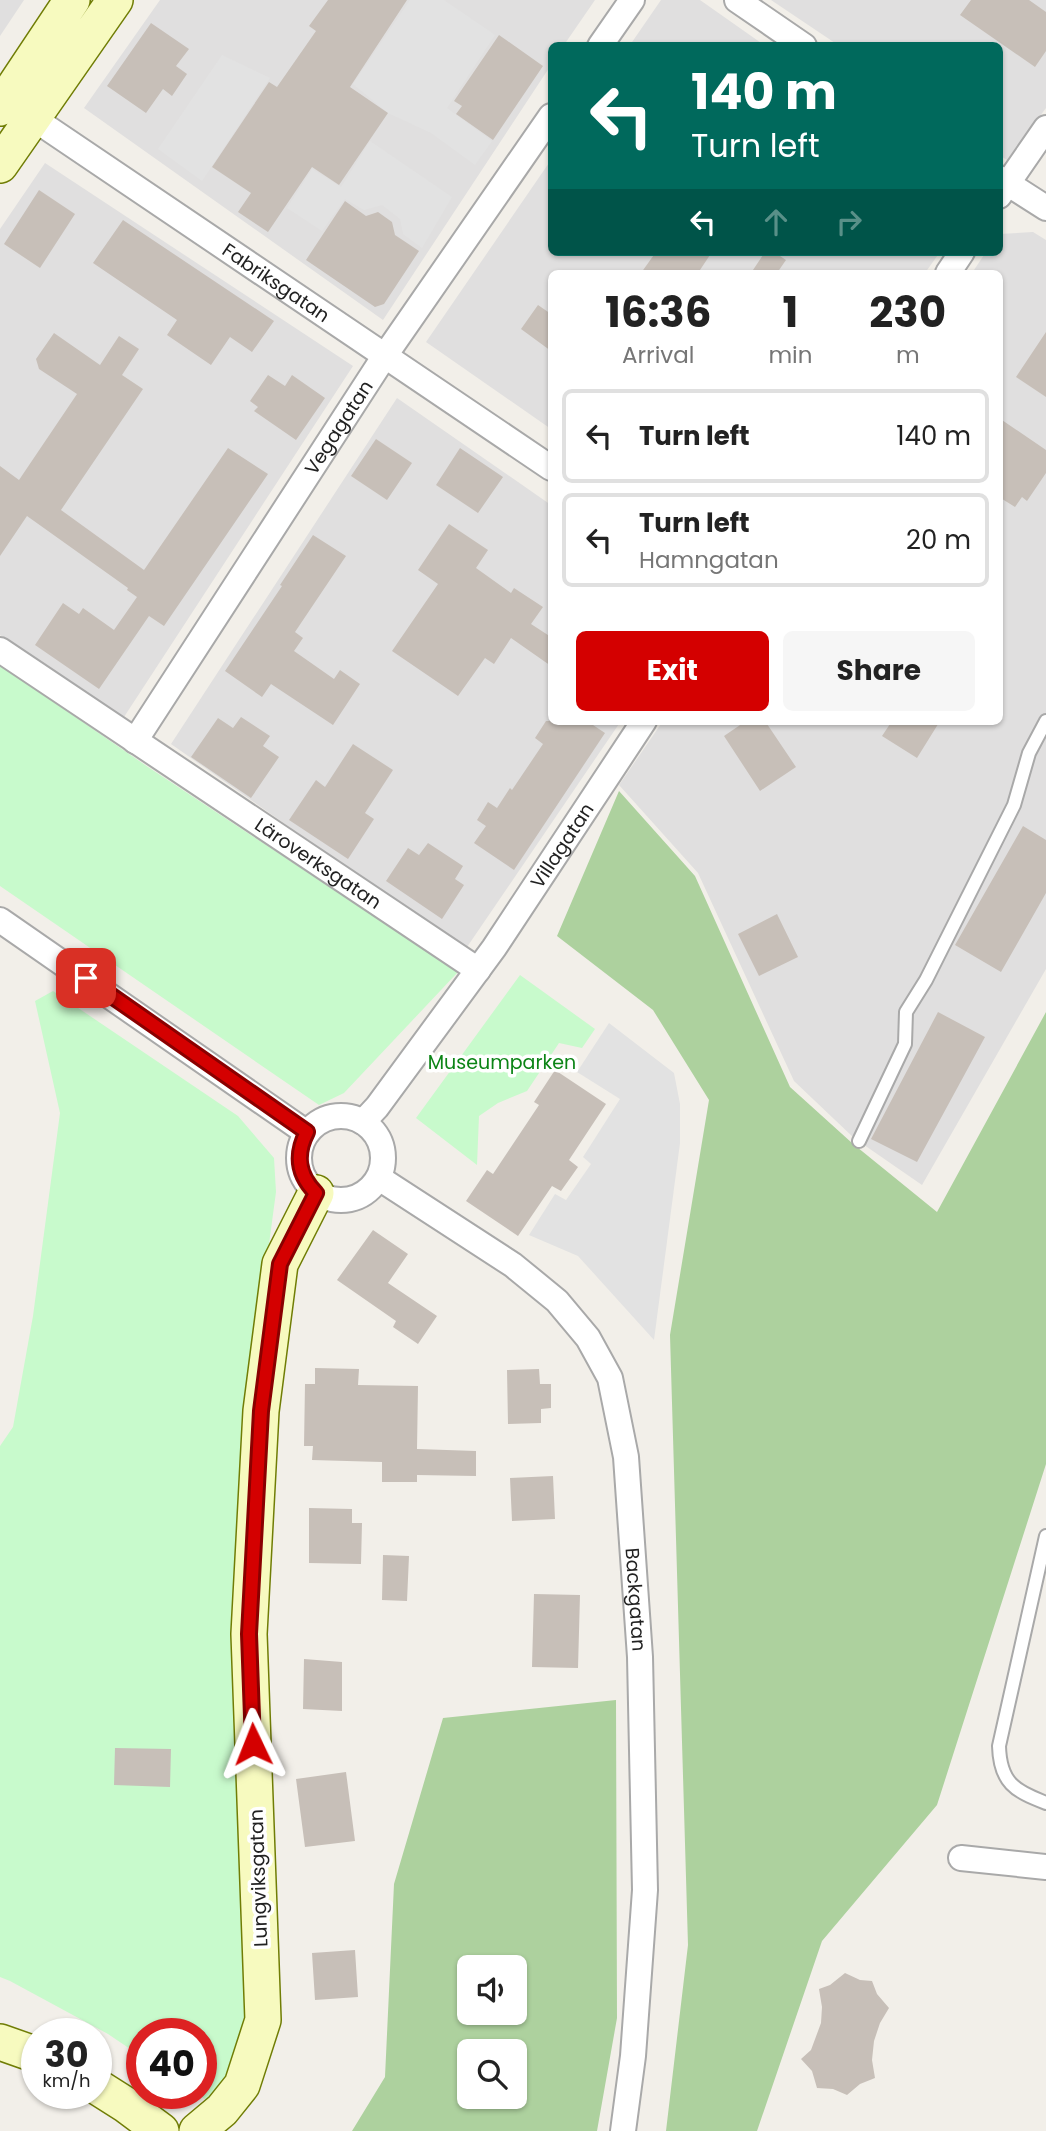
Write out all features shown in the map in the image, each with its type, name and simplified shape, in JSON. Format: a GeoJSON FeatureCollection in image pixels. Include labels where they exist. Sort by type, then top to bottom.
{"type":"FeatureCollection","features":[{"type":"Feature","properties":{"kind":"street"},"geometry":{"type":"LineString","coordinates":[[0,165],[9,106],[72,0]]}},
{"type":"Feature","properties":{"kind":"street"},"geometry":{"type":"LineString","coordinates":[[9,106],[115,0]]}},
{"type":"Feature","properties":{"kind":"street"},"geometry":{"type":"LineString","coordinates":[[603,42],[632,0]]}},
{"type":"Feature","properties":{"kind":"street"},"geometry":{"type":"LineString","coordinates":[[737,0],[798,42]]}},
{"type":"Feature","properties":{"kind":"street","name":"Fabriksgatan"},"geometry":{"type":"LineString","coordinates":[[9,106],[548,466]]}},
{"type":"Feature","properties":{"kind":"street","name":"Vegagatan"},"geometry":{"type":"LineString","coordinates":[[135,741],[384,356],[548,120]]}},
{"type":"Feature","properties":{"kind":"street"},"geometry":{"type":"LineString","coordinates":[[1003,185],[1046,128]]}},
{"type":"Feature","properties":{"kind":"street"},"geometry":{"type":"LineString","coordinates":[[1003,186],[1046,208]]}},
{"type":"Feature","properties":{"kind":"street","name":"Läroverksgatan"},"geometry":{"type":"LineString","coordinates":[[0,650],[478,970]]}},
{"type":"Feature","properties":{"kind":"street","name":"Villagatan"},"geometry":{"type":"LineString","coordinates":[[478,970],[641,725]]}},
{"type":"Feature","properties":{"kind":"street"},"geometry":{"type":"LineString","coordinates":[[0,920],[307,1132]]}},
{"type":"Feature","properties":{"kind":"street"},"geometry":{"type":"LineString","coordinates":[[363,1122],[377,1107],[478,970]]}},
{"type":"Feature","properties":{"kind":"street"},"geometry":{"type":"LineString","coordinates":[[339,1116],[363,1122],[373,1130],[380,1141],[383,1166],[379,1178],[370,1190],[344,1201],[329,1199],[316,1193],[301,1171],[299,1158],[301,1144],[307,1132],[327,1118],[339,1116]]}},
{"type":"Feature","properties":{"kind":"street","name":"Backgatan"},"geometry":{"type":"LineString","coordinates":[[379,1178],[513,1265],[557,1301],[588,1338],[610,1378],[626,1457],[639,1643],[645,1890],[633,2056],[622,2131]]}},
{"type":"Feature","properties":{"kind":"street","name":"Lungviksgatan"},"geometry":{"type":"LineString","coordinates":[[197,2131],[222,2110],[242,2085],[263,2020],[249,1634],[261,1411],[280,1264],[316,1193]]}},
{"type":"Feature","properties":{"kind":"street"},"geometry":{"type":"LineString","coordinates":[[961,1858],[1046,1867]]}},
{"type":"Feature","properties":{"kind":"street"},"geometry":{"type":"LineString","coordinates":[[0,2042],[21,2049]]}},
{"type":"Feature","properties":{"kind":"street"},"geometry":{"type":"LineString","coordinates":[[112,2096],[161,2131]]}},
{"type":"Feature","properties":{"kind":"lane"},"geometry":{"type":"LineString","coordinates":[[859,1141],[905,1044],[906,1012],[926,980],[1014,805],[1029,753],[1046,721]]}},
{"type":"Feature","properties":{"kind":"lane"},"geometry":{"type":"LineString","coordinates":[[1046,1536],[999,1746],[1002,1768],[1013,1787],[1046,1803]]}},
{"type":"Feature","properties":{"kind":"shaded area"},"geometry":{"type":"Polygon","coordinates":[[[0,0],[24,0],[0,36],[0,0]]]}},
{"type":"Feature","properties":{"kind":"shaded area"},"geometry":{"type":"Polygon","coordinates":[[[160,0],[595,0],[566,42],[548,42],[548,70],[383,320],[84,108],[160,0]]]}},
{"type":"Feature","properties":{"kind":"shaded area"},"geometry":{"type":"Polygon","coordinates":[[[410,0],[444,0],[495,35],[447,108],[492,141],[475,165],[431,133],[388,113],[353,84],[410,0]]]}},
{"type":"Feature","properties":{"kind":"shaded area"},"geometry":{"type":"Polygon","coordinates":[[[661,0],[700,0],[760,42],[632,42],[661,0]]]}},
{"type":"Feature","properties":{"kind":"shaded area"},"geometry":{"type":"Polygon","coordinates":[[[771,0],[1046,0],[1046,108],[1007,160],[1003,158],[1003,42],[834,42],[771,0]]]}},
{"type":"Feature","properties":{"kind":"shaded area"},"geometry":{"type":"Polygon","coordinates":[[[222,55],[270,78],[202,181],[158,149],[222,55]]]}},
{"type":"Feature","properties":{"kind":"shaded area"},"geometry":{"type":"Polygon","coordinates":[[[370,141],[452,197],[422,248],[403,234],[400,219],[382,205],[364,210],[345,199],[322,231],[287,208],[312,169],[341,187],[370,141]]]}},
{"type":"Feature","properties":{"kind":"shaded area"},"geometry":{"type":"Polygon","coordinates":[[[45,163],[353,366],[124,717],[0,635],[0,229],[45,163]]]}},
{"type":"Feature","properties":{"kind":"shaded area"},"geometry":{"type":"Polygon","coordinates":[[[548,164],[548,256],[937,256],[927,270],[548,270],[548,427],[426,342],[548,164]]]}},
{"type":"Feature","properties":{"kind":"shaded area"},"geometry":{"type":"Polygon","coordinates":[[[1033,232],[1046,240],[1046,969],[922,1185],[854,1138],[794,1081],[698,873],[619,785],[660,725],[1003,725],[1003,270],[974,270],[983,256],[1003,256],[1003,234],[1033,232]]]}},
{"type":"Feature","properties":{"kind":"shaded area"},"geometry":{"type":"Polygon","coordinates":[[[397,398],[548,503],[548,725],[618,725],[465,950],[171,744],[397,398]]]}},
{"type":"Feature","properties":{"kind":"shaded area"},"geometry":{"type":"Polygon","coordinates":[[[609,1023],[674,1073],[680,1104],[680,1143],[654,1340],[578,1256],[529,1235],[555,1194],[566,1200],[591,1164],[583,1157],[620,1099],[577,1072],[609,1023]]]}},
{"type":"Feature","properties":{"kind":"green space"},"geometry":{"type":"Polygon","coordinates":[[[0,665],[148,767],[458,972],[344,1093],[319,1105],[0,886],[0,665]]]}},
{"type":"Feature","properties":{"kind":"green space"},"geometry":{"type":"Polygon","coordinates":[[[619,791],[695,876],[790,1087],[852,1143],[937,1212],[1046,1012],[1046,1464],[937,1805],[822,1941],[757,2131],[666,2131],[688,1945],[670,1335],[709,1100],[653,1010],[557,936],[619,791]]]}},
{"type":"Feature","properties":{"kind":"green space","name":"Museumparken"},"geometry":{"type":"Polygon","coordinates":[[[520,975],[595,1029],[582,1048],[559,1043],[527,1091],[498,1103],[479,1116],[477,1165],[416,1118],[520,975]]]}},
{"type":"Feature","properties":{"kind":"green space"},"geometry":{"type":"Polygon","coordinates":[[[53,991],[238,1116],[274,1158],[276,1192],[252,1339],[240,1500],[255,2018],[217,2097],[217,2018],[126,2018],[126,2046],[112,2037],[112,2018],[78,2018],[0,1977],[0,1446],[13,1427],[33,1316],[60,1113],[35,1001],[53,991]]]}},
{"type":"Feature","properties":{"kind":"green space"},"geometry":{"type":"Polygon","coordinates":[[[616,1700],[617,2018],[597,2131],[352,2131],[385,2077],[394,1884],[443,1718],[616,1700]]]}},
{"type":"Feature","properties":{"kind":"building"},"geometry":{"type":"Polygon","coordinates":[[[328,0],[407,0],[350,87],[388,113],[339,185],[312,167],[268,232],[238,212],[251,193],[212,167],[269,82],[277,87],[316,31],[309,26],[328,0]]]}},
{"type":"Feature","properties":{"kind":"building"},"geometry":{"type":"Polygon","coordinates":[[[971,0],[1029,0],[1046,12],[1046,51],[1035,67],[1003,45],[1003,42],[999,42],[960,15],[971,0]]]}},
{"type":"Feature","properties":{"kind":"building"},"geometry":{"type":"Polygon","coordinates":[[[151,23],[189,49],[176,66],[187,74],[172,96],[163,89],[146,113],[107,86],[151,23]]]}},
{"type":"Feature","properties":{"kind":"building"},"geometry":{"type":"Polygon","coordinates":[[[499,35],[543,66],[493,140],[456,114],[462,106],[454,101],[499,35]]]}},
{"type":"Feature","properties":{"kind":"building"},"geometry":{"type":"Polygon","coordinates":[[[39,190],[75,214],[40,268],[4,244],[39,190]]]}},
{"type":"Feature","properties":{"kind":"building"},"geometry":{"type":"Polygon","coordinates":[[[345,201],[366,216],[378,212],[392,222],[395,235],[419,251],[384,304],[375,307],[306,260],[345,201]]]}},
{"type":"Feature","properties":{"kind":"building"},"geometry":{"type":"Polygon","coordinates":[[[123,220],[274,321],[252,352],[230,337],[211,365],[167,335],[177,320],[93,263],[123,220]]]}},
{"type":"Feature","properties":{"kind":"building"},"geometry":{"type":"Polygon","coordinates":[[[653,256],[709,256],[700,270],[643,270],[653,256]]]}},
{"type":"Feature","properties":{"kind":"building"},"geometry":{"type":"Polygon","coordinates":[[[762,256],[780,256],[786,260],[779,270],[753,270],[762,256]]]}},
{"type":"Feature","properties":{"kind":"building"},"geometry":{"type":"Polygon","coordinates":[[[538,305],[548,312],[548,349],[521,329],[538,305]]]}},
{"type":"Feature","properties":{"kind":"building"},"geometry":{"type":"Polygon","coordinates":[[[1046,332],[1046,397],[1016,377],[1046,332]]]}},
{"type":"Feature","properties":{"kind":"building"},"geometry":{"type":"Polygon","coordinates":[[[54,333],[100,365],[119,336],[139,349],[122,375],[143,389],[61,510],[144,570],[228,448],[268,474],[164,626],[149,616],[99,689],[35,645],[63,603],[79,614],[83,608],[114,630],[137,597],[27,516],[0,556],[0,466],[19,480],[77,394],[39,369],[36,359],[54,333]]]}},
{"type":"Feature","properties":{"kind":"building"},"geometry":{"type":"Polygon","coordinates":[[[268,375],[285,386],[292,375],[325,398],[296,440],[254,411],[258,407],[250,401],[268,375]]]}},
{"type":"Feature","properties":{"kind":"building"},"geometry":{"type":"Polygon","coordinates":[[[1003,421],[1046,450],[1046,473],[1027,501],[1022,497],[1015,507],[1003,500],[1003,421]]]}},
{"type":"Feature","properties":{"kind":"building"},"geometry":{"type":"Polygon","coordinates":[[[376,439],[412,463],[387,500],[351,476],[376,439]]]}},
{"type":"Feature","properties":{"kind":"building"},"geometry":{"type":"Polygon","coordinates":[[[460,448],[503,477],[478,513],[436,485],[460,448]]]}},
{"type":"Feature","properties":{"kind":"building"},"geometry":{"type":"Polygon","coordinates":[[[449,524],[488,550],[476,568],[511,593],[514,588],[543,607],[531,624],[548,635],[548,664],[511,638],[494,664],[485,658],[458,696],[392,651],[438,584],[418,570],[449,524]]]}},
{"type":"Feature","properties":{"kind":"building"},"geometry":{"type":"Polygon","coordinates":[[[313,535],[346,556],[295,632],[303,638],[294,651],[334,679],[340,670],[360,684],[333,725],[271,684],[262,697],[225,671],[313,535]]]}},
{"type":"Feature","properties":{"kind":"building"},"geometry":{"type":"Polygon","coordinates":[[[241,717],[270,736],[263,746],[279,757],[251,798],[191,757],[218,718],[233,728],[241,717]]]}},
{"type":"Feature","properties":{"kind":"building"},"geometry":{"type":"Polygon","coordinates":[[[546,721],[548,725],[593,725],[605,733],[514,870],[474,843],[486,826],[477,820],[488,802],[497,808],[510,788],[512,790],[543,744],[535,738],[546,721]]]}},
{"type":"Feature","properties":{"kind":"building"},"geometry":{"type":"Polygon","coordinates":[[[740,725],[768,725],[796,767],[760,791],[724,736],[740,725]]]}},
{"type":"Feature","properties":{"kind":"building"},"geometry":{"type":"Polygon","coordinates":[[[889,725],[938,725],[917,758],[882,736],[889,725]]]}},
{"type":"Feature","properties":{"kind":"building"},"geometry":{"type":"Polygon","coordinates":[[[353,744],[393,770],[365,813],[374,819],[348,859],[289,820],[316,780],[325,787],[353,744]]]}},
{"type":"Feature","properties":{"kind":"building"},"geometry":{"type":"Polygon","coordinates":[[[1023,826],[1046,840],[1046,893],[1001,972],[955,945],[1023,826]]]}},
{"type":"Feature","properties":{"kind":"building"},"geometry":{"type":"Polygon","coordinates":[[[428,843],[463,866],[455,879],[464,885],[442,919],[386,881],[408,848],[419,855],[428,843]]]}},
{"type":"Feature","properties":{"kind":"building"},"geometry":{"type":"Polygon","coordinates":[[[777,914],[798,957],[759,976],[738,934],[777,914]]]}},
{"type":"Feature","properties":{"kind":"building"},"geometry":{"type":"Polygon","coordinates":[[[938,1012],[985,1037],[917,1162],[871,1139],[938,1012]]]}},
{"type":"Feature","properties":{"kind":"building"},"geometry":{"type":"Polygon","coordinates":[[[555,1070],[606,1104],[569,1160],[578,1167],[561,1191],[552,1186],[518,1236],[466,1201],[487,1170],[493,1174],[539,1105],[534,1102],[555,1070]]]}},
{"type":"Feature","properties":{"kind":"building"},"geometry":{"type":"Polygon","coordinates":[[[373,1230],[408,1254],[388,1283],[437,1316],[418,1344],[393,1327],[396,1321],[337,1280],[373,1230]]]}},
{"type":"Feature","properties":{"kind":"building"},"geometry":{"type":"Polygon","coordinates":[[[315,1368],[359,1369],[358,1385],[418,1386],[417,1449],[476,1451],[476,1476],[417,1475],[417,1482],[382,1482],[382,1462],[312,1460],[313,1446],[304,1446],[305,1384],[315,1384],[315,1368]]]}},
{"type":"Feature","properties":{"kind":"building"},"geometry":{"type":"Polygon","coordinates":[[[539,1369],[540,1384],[551,1384],[551,1408],[541,1409],[541,1423],[508,1424],[507,1370],[539,1369]]]}},
{"type":"Feature","properties":{"kind":"building"},"geometry":{"type":"Polygon","coordinates":[[[553,1476],[555,1519],[512,1521],[510,1478],[553,1476]]]}},
{"type":"Feature","properties":{"kind":"building"},"geometry":{"type":"Polygon","coordinates":[[[309,1508],[352,1509],[352,1523],[362,1523],[361,1564],[309,1563],[309,1508]]]}},
{"type":"Feature","properties":{"kind":"building"},"geometry":{"type":"Polygon","coordinates":[[[383,1555],[409,1556],[407,1601],[382,1600],[383,1555]]]}},
{"type":"Feature","properties":{"kind":"building"},"geometry":{"type":"Polygon","coordinates":[[[534,1594],[580,1595],[578,1668],[532,1667],[534,1594]]]}},
{"type":"Feature","properties":{"kind":"building"},"geometry":{"type":"Polygon","coordinates":[[[304,1659],[342,1662],[342,1711],[303,1709],[304,1659]]]}},
{"type":"Feature","properties":{"kind":"building"},"geometry":{"type":"Polygon","coordinates":[[[115,1748],[171,1749],[170,1787],[114,1785],[115,1748]]]}},
{"type":"Feature","properties":{"kind":"building"},"geometry":{"type":"Polygon","coordinates":[[[346,1772],[355,1841],[305,1847],[296,1779],[346,1772]]]}},
{"type":"Feature","properties":{"kind":"building"},"geometry":{"type":"Polygon","coordinates":[[[355,1950],[358,1997],[315,2000],[312,1953],[355,1950]]]}},
{"type":"Feature","properties":{"kind":"building"},"geometry":{"type":"Polygon","coordinates":[[[845,1973],[860,1980],[872,1981],[877,1994],[889,2008],[874,2041],[872,2060],[875,2078],[860,2084],[847,2095],[833,2089],[817,2088],[812,2071],[801,2059],[811,2050],[821,2023],[819,1989],[830,1985],[845,1973]]]}},
{"type":"Feature","properties":{"kind":"route"},"geometry":{"type":"LineString","coordinates":[[86,978],[307,1132],[301,1144],[299,1158],[301,1171],[316,1193],[280,1264],[261,1411],[249,1634],[253,1744]]}}]}
